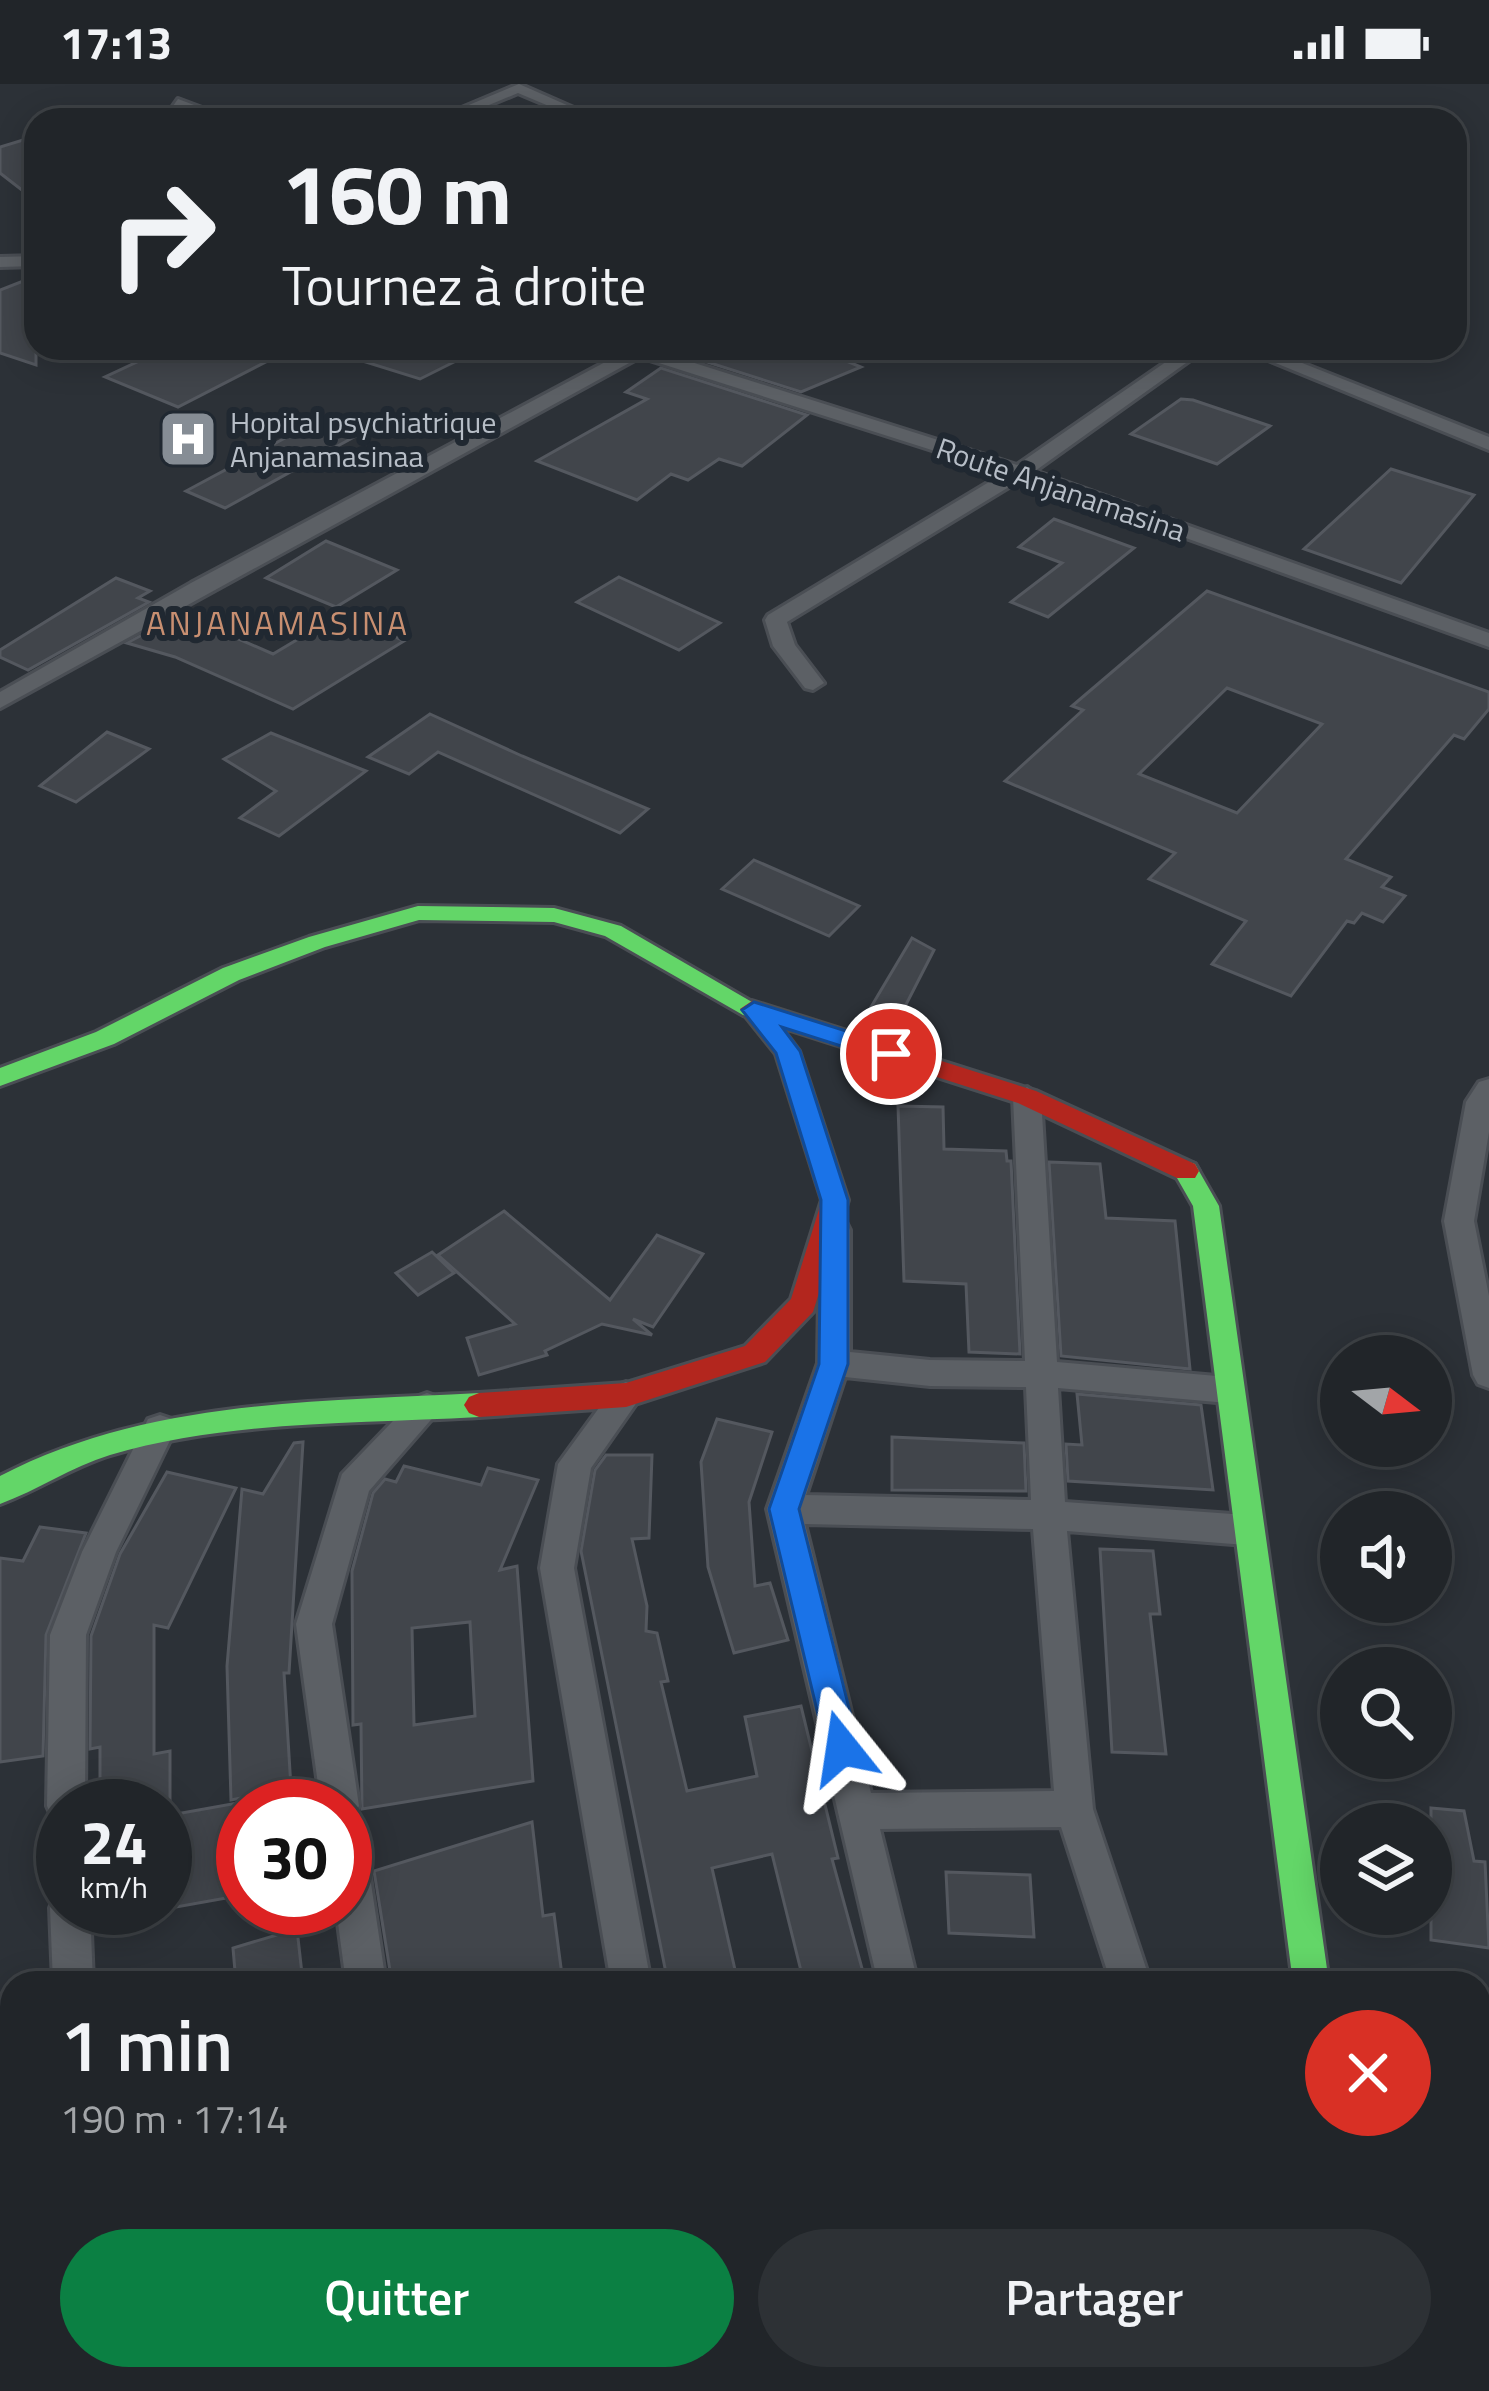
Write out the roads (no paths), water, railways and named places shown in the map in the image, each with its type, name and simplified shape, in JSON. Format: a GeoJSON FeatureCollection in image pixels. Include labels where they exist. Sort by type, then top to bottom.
{"type":"FeatureCollection","features":[{"type":"Feature","properties":{"kind":"street"},"geometry":{"type":"LineString","coordinates":[[469,108],[518,88],[566,108]]}},
{"type":"Feature","properties":{"kind":"street"},"geometry":{"type":"LineString","coordinates":[[178,103],[191,108]]}},
{"type":"Feature","properties":{"kind":"street"},"geometry":{"type":"LineString","coordinates":[[0,701],[616,360]]}},
{"type":"Feature","properties":{"kind":"street","name":"Route Anjanamasina"},"geometry":{"type":"LineString","coordinates":[[666,360],[1021,472],[1489,640]]}},
{"type":"Feature","properties":{"kind":"street"},"geometry":{"type":"LineString","coordinates":[[814,682],[784,646],[776,620],[1021,472],[1181,360]]}},
{"type":"Feature","properties":{"kind":"street"},"geometry":{"type":"LineString","coordinates":[[1281,360],[1489,444]]}},
{"type":"Feature","properties":{"kind":"street"},"geometry":{"type":"LineString","coordinates":[[0,1077],[124,1030],[231,974],[317,942],[418,914],[554,915],[614,931],[754,1010],[1027,1097],[1190,1172],[1206,1206],[1246,1530],[1309,1971]]}},
{"type":"Feature","properties":{"kind":"street"},"geometry":{"type":"LineString","coordinates":[[754,1010],[787,1051],[835,1200],[834,1364],[784,1509],[895,1971]]}},
{"type":"Feature","properties":{"kind":"street"},"geometry":{"type":"LineString","coordinates":[[1489,1089],[1480,1102],[1459,1221],[1489,1375]]}},
{"type":"Feature","properties":{"kind":"street"},"geometry":{"type":"LineString","coordinates":[[1027,1097],[1049,1515],[1074,1809],[1127,1971]]}},
{"type":"Feature","properties":{"kind":"street"},"geometry":{"type":"LineString","coordinates":[[0,1492],[39,1466],[160,1429],[626,1395],[755,1354],[803,1304],[835,1200]]}},
{"type":"Feature","properties":{"kind":"street"},"geometry":{"type":"LineString","coordinates":[[834,1364],[1043,1374],[1228,1390]]}},
{"type":"Feature","properties":{"kind":"street"},"geometry":{"type":"LineString","coordinates":[[626,1395],[575,1464],[556,1568],[629,1971]]}},
{"type":"Feature","properties":{"kind":"street"},"geometry":{"type":"LineString","coordinates":[[336,1779],[314,1624],[354,1484],[428,1406]]}},
{"type":"Feature","properties":{"kind":"street"},"geometry":{"type":"LineString","coordinates":[[66,1779],[68,1635],[99,1552],[160,1429]]}},
{"type":"Feature","properties":{"kind":"street"},"geometry":{"type":"LineString","coordinates":[[784,1509],[1049,1515],[1246,1530]]}},
{"type":"Feature","properties":{"kind":"street"},"geometry":{"type":"LineString","coordinates":[[860,1810],[1074,1809]]}},
{"type":"Feature","properties":{"kind":"street"},"geometry":{"type":"LineString","coordinates":[[71,1935],[73,1971]]}},
{"type":"Feature","properties":{"kind":"street"},"geometry":{"type":"LineString","coordinates":[[359,1935],[364,1971]]}},
{"type":"Feature","properties":{"kind":"place","name":"Hopital psychiatrique Anjanamasinaa"},"geometry":{"type":"Point","coordinates":[188,439]}},
{"type":"Feature","properties":{"kind":"district","name":"ANJANAMASINA"},"geometry":{"type":"Point","coordinates":[278,623]}}]}
